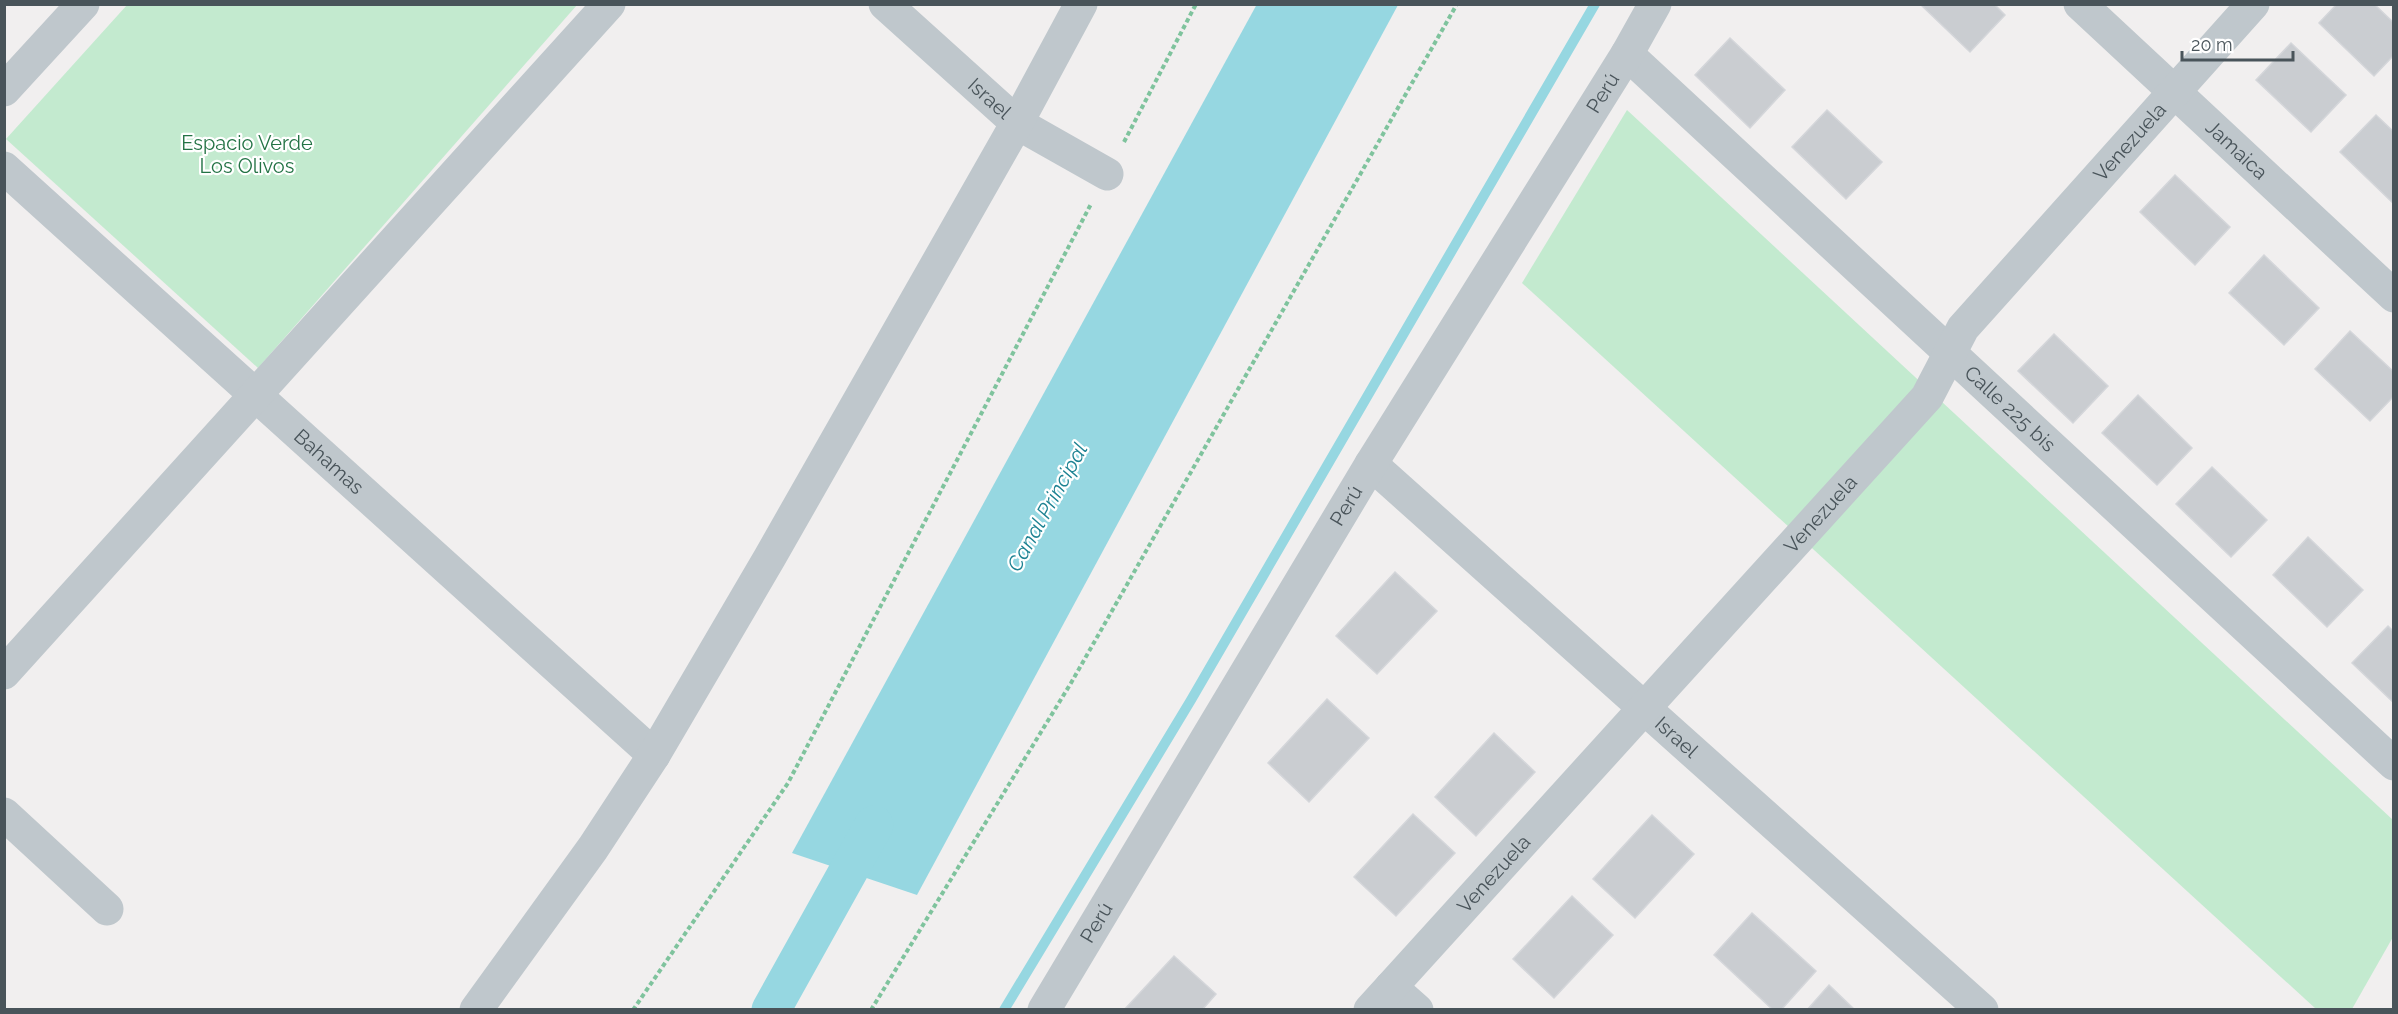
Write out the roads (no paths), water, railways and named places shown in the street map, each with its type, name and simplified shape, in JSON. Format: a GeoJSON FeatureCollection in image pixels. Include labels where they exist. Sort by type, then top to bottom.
{"type":"FeatureCollection","features":[{"type":"Feature","properties":{"kind":"street"},"geometry":{"type":"LineString","coordinates":[[4,90],[83,4]]}},
{"type":"Feature","properties":{"kind":"street"},"geometry":{"type":"LineString","coordinates":[[4,673],[609,4]]}},
{"type":"Feature","properties":{"kind":"street","name":"Israel"},"geometry":{"type":"LineString","coordinates":[[885,4],[1017,123],[1107,174]]}},
{"type":"Feature","properties":{"kind":"street"},"geometry":{"type":"LineString","coordinates":[[476,1010],[593,848],[654,755],[776,547],[1017,123],[1081,4]]}},
{"type":"Feature","properties":{"kind":"street","name":"Perú"},"geometry":{"type":"LineString","coordinates":[[1044,1010],[1371,464],[1627,54],[1655,4]]}},
{"type":"Feature","properties":{"kind":"street","name":"Jamaica"},"geometry":{"type":"LineString","coordinates":[[2080,4],[2394,296]]}},
{"type":"Feature","properties":{"kind":"street","name":"Venezuela"},"geometry":{"type":"LineString","coordinates":[[1380,998],[1928,397],[1963,328],[2253,4]]}},
{"type":"Feature","properties":{"kind":"street","name":"Calle 225 bis"},"geometry":{"type":"LineString","coordinates":[[1627,54],[2394,764]]}},
{"type":"Feature","properties":{"kind":"street","name":"Bahamas"},"geometry":{"type":"LineString","coordinates":[[4,168],[654,755]]}},
{"type":"Feature","properties":{"kind":"street","name":"Israel"},"geometry":{"type":"LineString","coordinates":[[1371,464],[1982,1010]]}},
{"type":"Feature","properties":{"kind":"street"},"geometry":{"type":"LineString","coordinates":[[4,814],[107,909]]}},
{"type":"Feature","properties":{"kind":"street"},"geometry":{"type":"LineString","coordinates":[[1380,998],[1417,1010]]}},
{"type":"Feature","properties":{"kind":"water"},"geometry":{"type":"Polygon","coordinates":[[[1257,4],[1398,5],[917,895],[792,853],[1257,4]]]}},
{"type":"Feature","properties":{"kind":"waterway"},"geometry":{"type":"LineString","coordinates":[[1004,1010],[1191,700],[1595,4]]}},
{"type":"Feature","properties":{"kind":"waterway","name":"Canal Principal"},"geometry":{"type":"LineString","coordinates":[[771,1010],[874,825]]}},
{"type":"Feature","properties":{"kind":"park label","name":"Espacio Verde Los Olivos"},"geometry":{"type":"Point","coordinates":[247,154]}}]}
